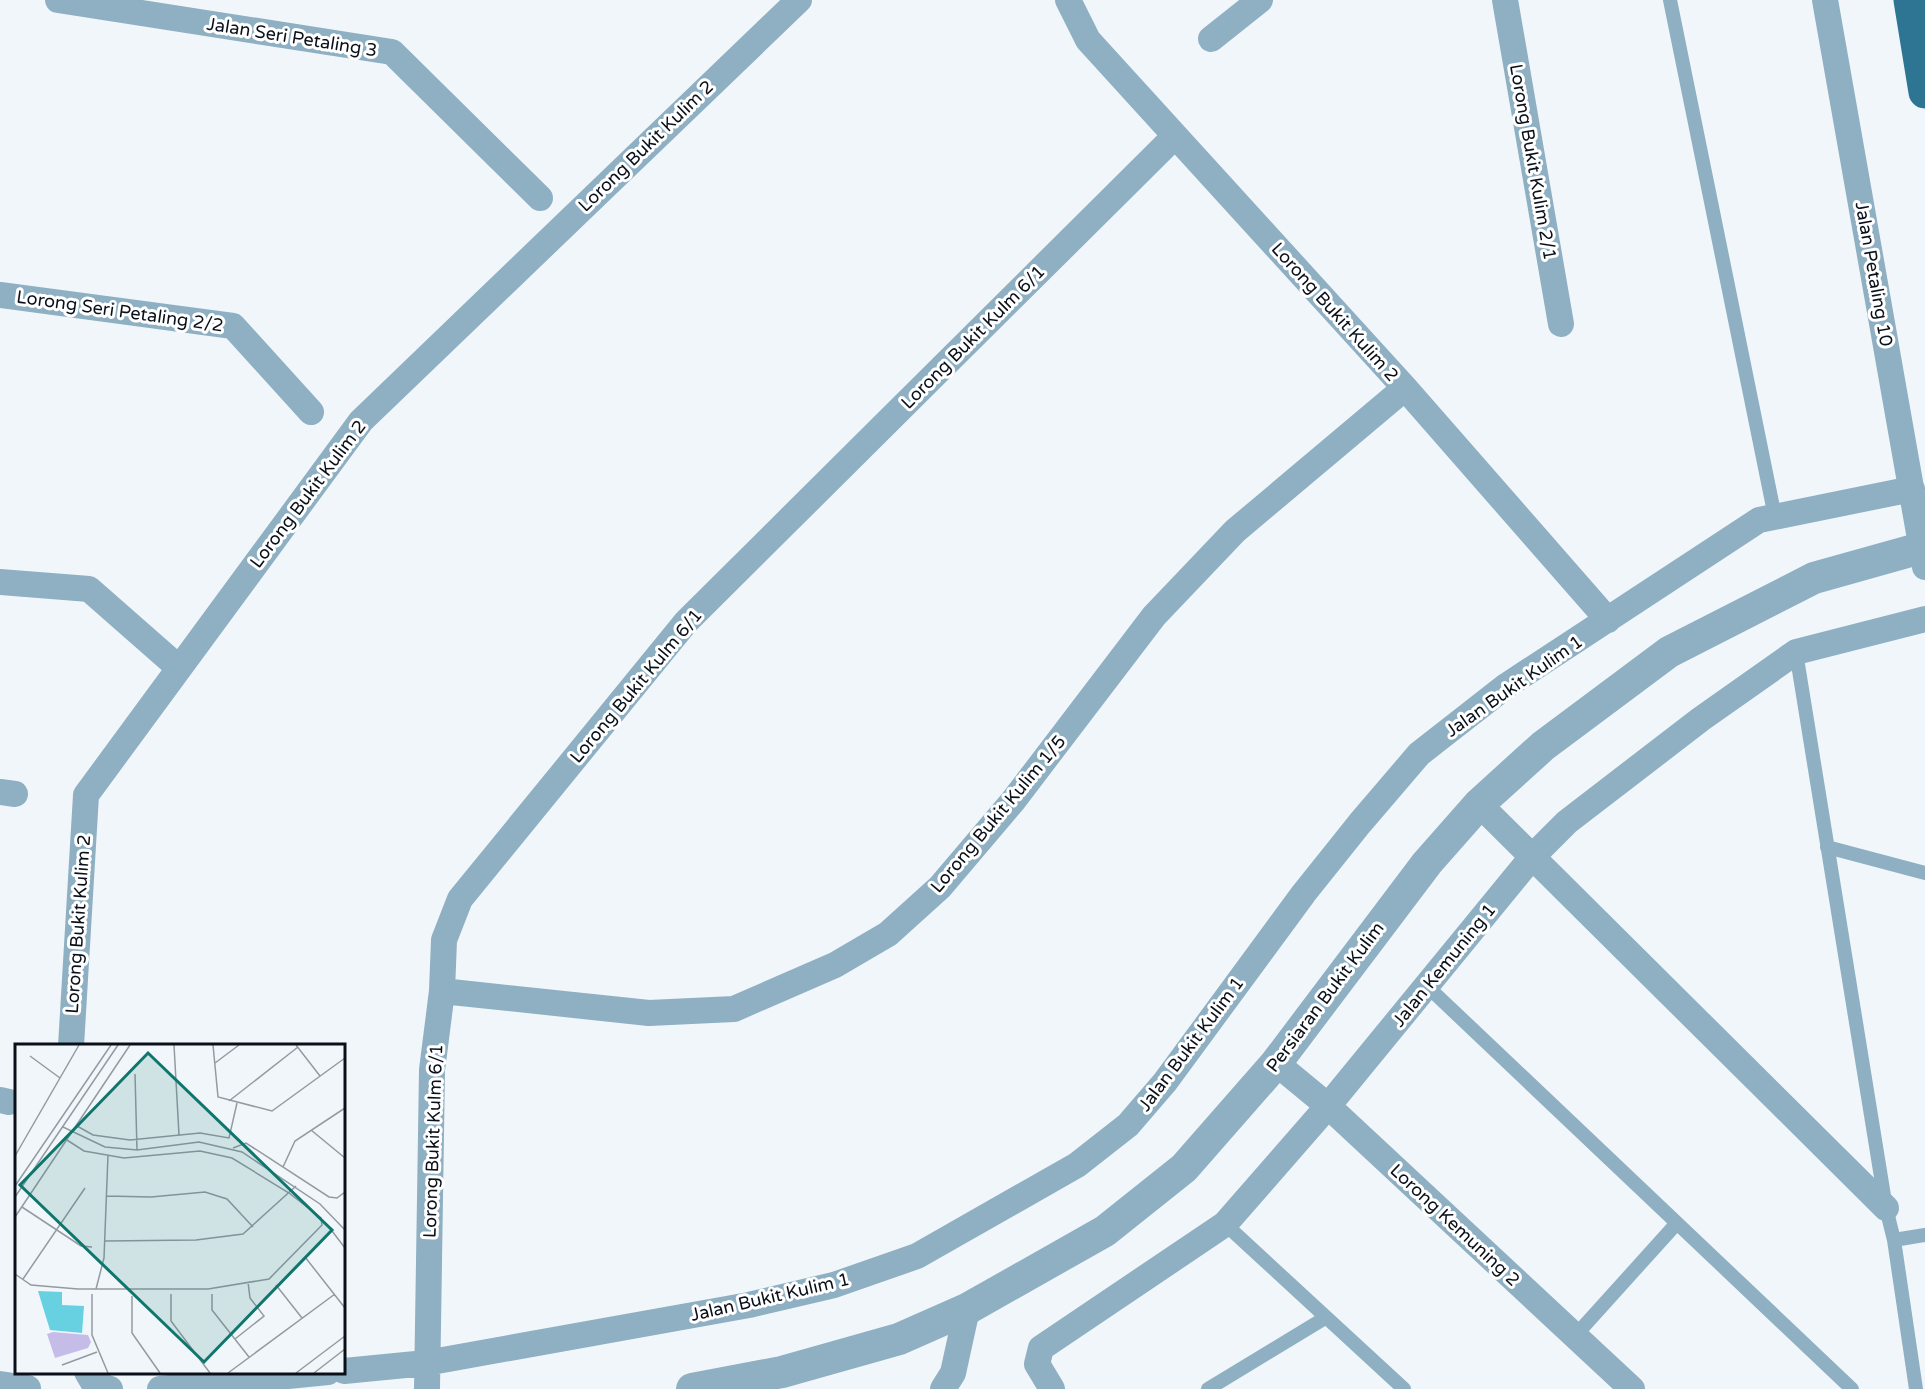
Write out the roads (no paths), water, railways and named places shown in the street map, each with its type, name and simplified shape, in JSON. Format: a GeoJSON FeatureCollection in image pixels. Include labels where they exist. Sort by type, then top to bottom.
{"type":"FeatureCollection","features":[{"type":"Feature","properties":{"kind":"main road"},"geometry":{"type":"LineString","coordinates":[[1910,0],[1925,92]]}},
{"type":"Feature","properties":{"kind":"street","name":"Jalan Seri Petaling 3"},"geometry":{"type":"LineString","coordinates":[[58,0],[392,52],[540,198]]}},
{"type":"Feature","properties":{"kind":"street","name":"Lorong Bukit Kulim 2"},"geometry":{"type":"LineString","coordinates":[[70,1044],[86,795],[361,421],[799,0]]}},
{"type":"Feature","properties":{"kind":"street","name":"Lorong Bukit Kulim 2"},"geometry":{"type":"LineString","coordinates":[[1068,0],[1088,39],[1405,388],[1608,620]]}},
{"type":"Feature","properties":{"kind":"street"},"geometry":{"type":"LineString","coordinates":[[1211,39],[1260,0]]}},
{"type":"Feature","properties":{"kind":"street","name":"Lorong Bukit Kulim 2/1"},"geometry":{"type":"LineString","coordinates":[[1505,0],[1561,324]]}},
{"type":"Feature","properties":{"kind":"street","name":"Jalan Petaling 10"},"geometry":{"type":"LineString","coordinates":[[1825,0],[1924,554]]}},
{"type":"Feature","properties":{"kind":"street","name":"Lorong Bukit Kulm 6/1"},"geometry":{"type":"LineString","coordinates":[[427,1389],[432,1070],[442,991],[444,940],[460,899],[686,622],[1175,136]]}},
{"type":"Feature","properties":{"kind":"street","name":"Lorong Seri Petaling 2/2"},"geometry":{"type":"LineString","coordinates":[[0,295],[233,326],[311,412]]}},
{"type":"Feature","properties":{"kind":"street","name":"Lorong Bukit Kulim 1/5"},"geometry":{"type":"LineString","coordinates":[[442,991],[649,1013],[734,1009],[835,965],[888,934],[940,887],[1013,801],[1154,616],[1186,582],[1235,531],[1405,388]]}},
{"type":"Feature","properties":{"kind":"street","name":"Jalan Bukit Kulim 1"},"geometry":{"type":"LineString","coordinates":[[345,1371],[426,1363],[749,1305],[834,1286],[917,1256],[1077,1165],[1128,1125],[1166,1082],[1304,893],[1419,754],[1506,686],[1759,520],[1912,489]]}},
{"type":"Feature","properties":{"kind":"street","name":"Persiaran Bukit Kulim"},"geometry":{"type":"LineString","coordinates":[[692,1389],[783,1372],[899,1340],[967,1309],[1106,1231],[1184,1168],[1276,1063],[1427,863],[1479,804],[1544,746],[1669,652],[1814,578],[1924,554]]}},
{"type":"Feature","properties":{"kind":"street"},"geometry":{"type":"LineString","coordinates":[[0,582],[89,589],[180,668]]}},
{"type":"Feature","properties":{"kind":"street","name":"Jalan Kemuning 1"},"geometry":{"type":"LineString","coordinates":[[1052,1389],[1037,1364],[1041,1348],[1225,1224],[1428,987],[1532,856],[1576,815],[1701,719],[1796,652],[1925,619]]}},
{"type":"Feature","properties":{"kind":"street"},"geometry":{"type":"LineString","coordinates":[[1479,804],[1886,1208]]}},
{"type":"Feature","properties":{"kind":"street","name":"Lorong Kemuning 2"},"geometry":{"type":"LineString","coordinates":[[1276,1063],[1328,1106],[1632,1389]]}},
{"type":"Feature","properties":{"kind":"street"},"geometry":{"type":"LineString","coordinates":[[943,1389],[953,1373],[967,1309]]}},
{"type":"Feature","properties":{"kind":"street"},"geometry":{"type":"LineString","coordinates":[[159,1389],[308,1374]]}},
{"type":"Feature","properties":{"kind":"street"},"geometry":{"type":"LineString","coordinates":[[0,1384],[28,1388]]}},
{"type":"Feature","properties":{"kind":"lane"},"geometry":{"type":"LineString","coordinates":[[1670,0],[1775,517]]}},
{"type":"Feature","properties":{"kind":"lane"},"geometry":{"type":"LineString","coordinates":[[1796,652],[1886,1208],[1894,1240],[1916,1389]]}},
{"type":"Feature","properties":{"kind":"lane"},"geometry":{"type":"LineString","coordinates":[[1827,847],[1925,873]]}},
{"type":"Feature","properties":{"kind":"lane"},"geometry":{"type":"LineString","coordinates":[[1428,987],[1852,1389]]}},
{"type":"Feature","properties":{"kind":"lane"},"geometry":{"type":"LineString","coordinates":[[1575,1336],[1677,1223]]}},
{"type":"Feature","properties":{"kind":"lane"},"geometry":{"type":"LineString","coordinates":[[1225,1224],[1404,1389]]}},
{"type":"Feature","properties":{"kind":"lane"},"geometry":{"type":"LineString","coordinates":[[1894,1240],[1925,1235]]}},
{"type":"Feature","properties":{"kind":"lane"},"geometry":{"type":"LineString","coordinates":[[1208,1389],[1325,1318]]}}]}
